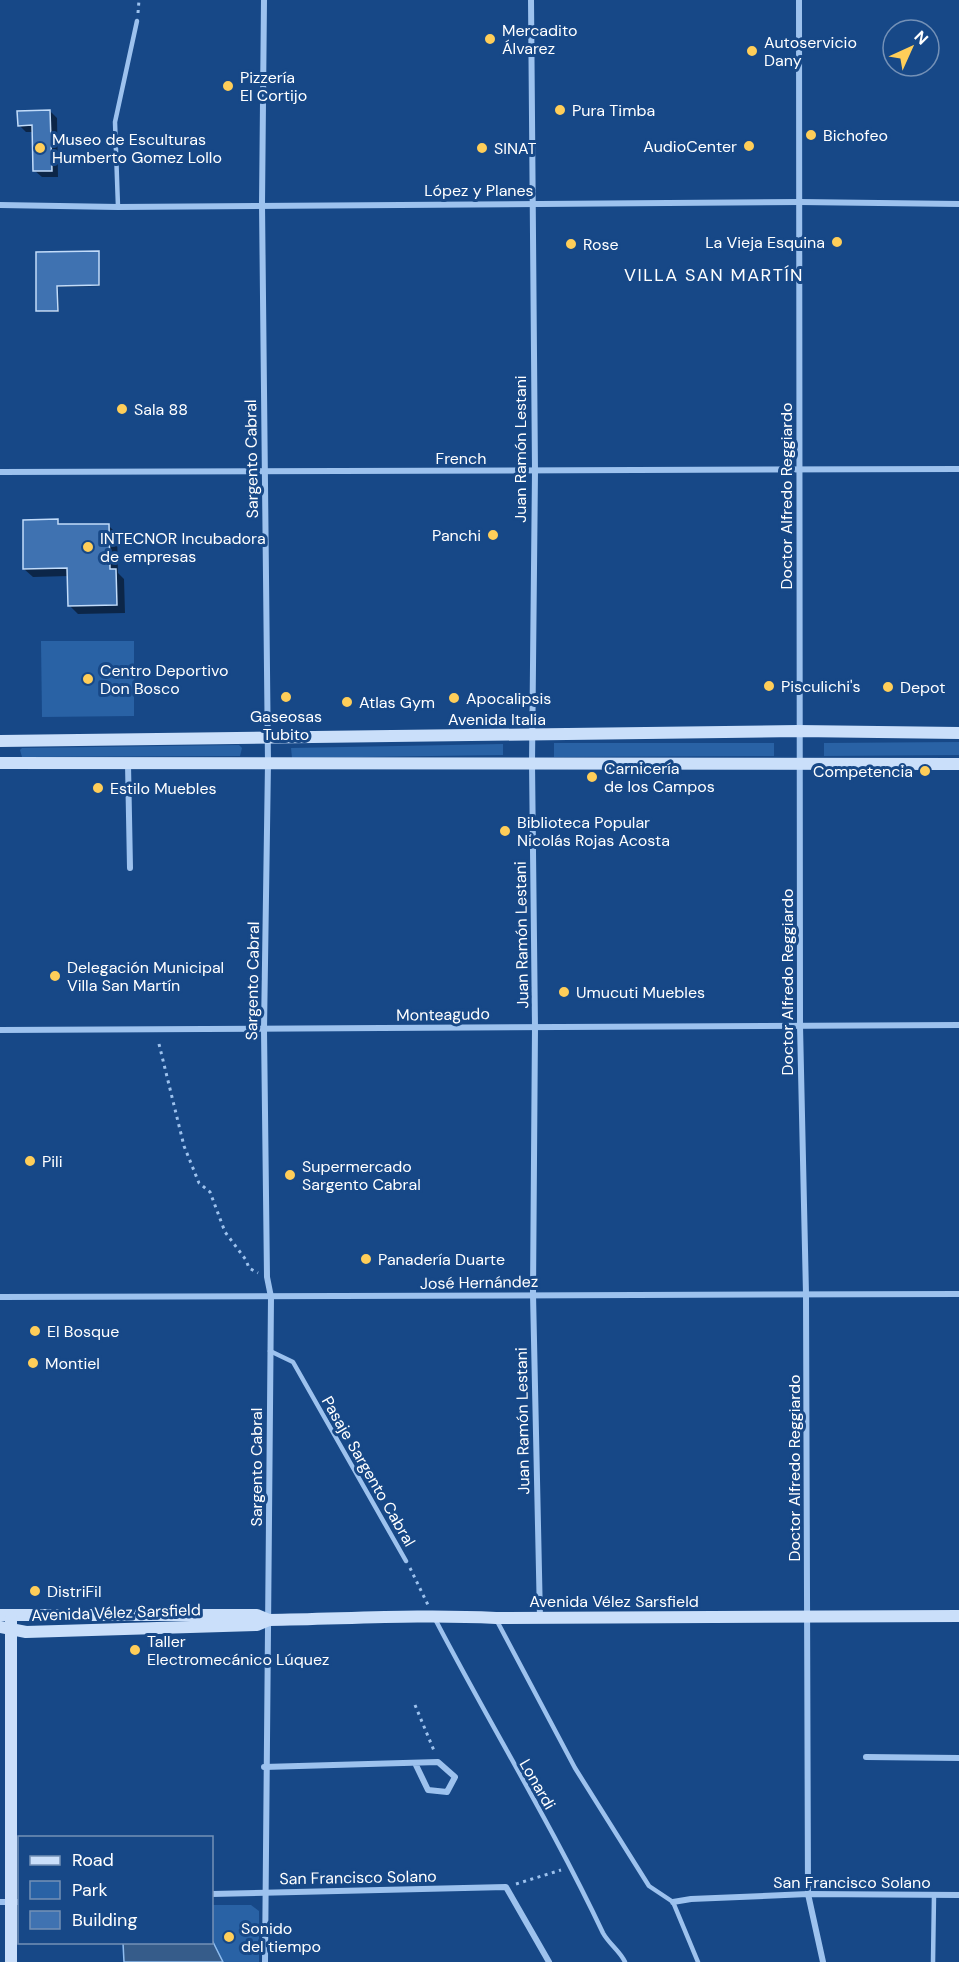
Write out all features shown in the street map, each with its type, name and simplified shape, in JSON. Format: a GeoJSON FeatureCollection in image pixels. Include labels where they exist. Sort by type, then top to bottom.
{"type":"FeatureCollection","features":[{"type":"Feature","properties":{"kind":"main road","name":"Avenida Italia"},"geometry":{"type":"LineString","coordinates":[[0,741],[798,732],[959,733]]}},
{"type":"Feature","properties":{"kind":"main road"},"geometry":{"type":"LineString","coordinates":[[0,763],[959,764]]}},
{"type":"Feature","properties":{"kind":"main road","name":"Avenida Vélez Sarsfield"},"geometry":{"type":"LineString","coordinates":[[6,1622],[257,1615],[269,1620],[384,1619],[433,1615],[496,1618],[959,1616]]}},
{"type":"Feature","properties":{"kind":"main road"},"geometry":{"type":"LineString","coordinates":[[6,1622],[11,1962]]}},
{"type":"Feature","properties":{"kind":"street","name":"Sargento Cabral"},"geometry":{"type":"LineString","coordinates":[[264,0],[262,204],[268,763],[264,1030],[267,1277],[271,1297],[269,1620],[264,1767],[265,1962]]}},
{"type":"Feature","properties":{"kind":"street","name":"Juan Ramón Lestani"},"geometry":{"type":"LineString","coordinates":[[531,0],[535,471],[532,735],[535,1027],[533,1294],[540,1618]]}},
{"type":"Feature","properties":{"kind":"street","name":"Doctor Alfredo Reggiardo"},"geometry":{"type":"LineString","coordinates":[[799,0],[798,732],[800,1026],[806,1294],[808,1894],[823,1962]]}},
{"type":"Feature","properties":{"kind":"street","name":"López y Planes"},"geometry":{"type":"LineString","coordinates":[[0,205],[118,207],[262,204],[800,202],[959,204]]}},
{"type":"Feature","properties":{"kind":"street","name":"French"},"geometry":{"type":"LineString","coordinates":[[0,472],[959,469]]}},
{"type":"Feature","properties":{"kind":"street"},"geometry":{"type":"LineString","coordinates":[[128,764],[130,868]]}},
{"type":"Feature","properties":{"kind":"street","name":"Monteagudo"},"geometry":{"type":"LineString","coordinates":[[0,1029],[264,1030],[959,1025]]}},
{"type":"Feature","properties":{"kind":"street","name":"José Hernández"},"geometry":{"type":"LineString","coordinates":[[0,1297],[959,1294]]}},
{"type":"Feature","properties":{"kind":"street"},"geometry":{"type":"LineString","coordinates":[[867,1757],[959,1758]]}},
{"type":"Feature","properties":{"kind":"street"},"geometry":{"type":"LineString","coordinates":[[264,1767],[415,1762],[438,1762],[455,1777],[447,1792],[428,1790],[415,1762]]}},
{"type":"Feature","properties":{"kind":"street"},"geometry":{"type":"LineString","coordinates":[[506,1887],[544,1958],[549,1962]]}},
{"type":"Feature","properties":{"kind":"street","name":"San Francisco Solano"},"geometry":{"type":"LineString","coordinates":[[213,1894],[506,1887]]}},
{"type":"Feature","properties":{"kind":"street","name":"San Francisco Solano"},"geometry":{"type":"LineString","coordinates":[[673,1902],[691,1899],[808,1894],[959,1895]]}},
{"type":"Feature","properties":{"kind":"lane"},"geometry":{"type":"LineString","coordinates":[[118,207],[115,122],[137,21]]}},
{"type":"Feature","properties":{"kind":"lane","name":"Pasaje Sargento Cabral"},"geometry":{"type":"LineString","coordinates":[[270,1351],[293,1362],[406,1561]]}},
{"type":"Feature","properties":{"kind":"lane","name":"Lonardi"},"geometry":{"type":"LineString","coordinates":[[433,1615],[508,1757],[572,1866],[608,1942],[624,1962]]}},
{"type":"Feature","properties":{"kind":"lane"},"geometry":{"type":"LineString","coordinates":[[496,1618],[581,1778],[649,1886],[673,1902],[698,1962]]}},
{"type":"Feature","properties":{"kind":"lane"},"geometry":{"type":"LineString","coordinates":[[933,1962],[934,1895]]}},
{"type":"Feature","properties":{"kind":"path"},"geometry":{"type":"LineString","coordinates":[[159,1044],[184,1146],[200,1183],[210,1191],[225,1232],[246,1260],[249,1269],[260,1274]]}},
{"type":"Feature","properties":{"kind":"path","name":"Pasaje Sargento Cabral"},"geometry":{"type":"LineString","coordinates":[[406,1561],[433,1615]]}},
{"type":"Feature","properties":{"kind":"path"},"geometry":{"type":"LineString","coordinates":[[415,1705],[438,1762]]}},
{"type":"Feature","properties":{"kind":"path"},"geometry":{"type":"LineString","coordinates":[[506,1887],[572,1866]]}},
{"type":"Feature","properties":{"kind":"green space","name":"Centro Deportivo Don Bosco"},"geometry":{"type":"Polygon","coordinates":[[[41,641],[134,641],[134,716],[42,717],[41,641]]]}},
{"type":"Feature","properties":{"kind":"green space"},"geometry":{"type":"Polygon","coordinates":[[[959,742],[959,755],[824,756],[824,743],[959,742]]]}},
{"type":"Feature","properties":{"kind":"green space"},"geometry":{"type":"Polygon","coordinates":[[[554,743],[774,743],[774,756],[554,757],[554,743]]]}},
{"type":"Feature","properties":{"kind":"green space"},"geometry":{"type":"Polygon","coordinates":[[[503,744],[503,755],[292,758],[291,748],[503,744]]]}},
{"type":"Feature","properties":{"kind":"green space"},"geometry":{"type":"Polygon","coordinates":[[[239,745],[242,748],[240,756],[22,757],[20,750],[22,748],[239,745]]]}},
{"type":"Feature","properties":{"kind":"green space"},"geometry":{"type":"Polygon","coordinates":[[[213,1905],[251,1905],[259,1911],[259,1962],[223,1962],[213,1942],[213,1905]]]}},
{"type":"Feature","properties":{"kind":"shaded area"},"geometry":{"type":"Polygon","coordinates":[[[213,1942],[223,1962],[124,1962],[123,1944],[213,1944],[213,1942]]]}},
{"type":"Feature","properties":{"kind":"building"},"geometry":{"type":"Polygon","coordinates":[[[50,110],[52,171],[33,171],[32,125],[18,126],[17,111],[50,110]]]}},
{"type":"Feature","properties":{"kind":"building"},"geometry":{"type":"Polygon","coordinates":[[[99,251],[99,285],[57,286],[58,311],[36,311],[36,252],[99,251]]]}},
{"type":"Feature","properties":{"kind":"building","name":"INTECNOR Incubadora de empresas"},"geometry":{"type":"Polygon","coordinates":[[[58,519],[58,524],[109,524],[110,569],[116,569],[117,605],[68,606],[67,568],[23,569],[23,520],[58,519]]]}},
{"type":"Feature","properties":{"kind":"place","name":"Mercadito Álvarez"},"geometry":{"type":"Point","coordinates":[490,39]}},
{"type":"Feature","properties":{"kind":"place","name":"Autoservicio Dany"},"geometry":{"type":"Point","coordinates":[752,51]}},
{"type":"Feature","properties":{"kind":"place","name":"Pizzería El Cortijo"},"geometry":{"type":"Point","coordinates":[228,86]}},
{"type":"Feature","properties":{"kind":"place","name":"Pura Timba"},"geometry":{"type":"Point","coordinates":[560,110]}},
{"type":"Feature","properties":{"kind":"place","name":"Bichofeo"},"geometry":{"type":"Point","coordinates":[811,135]}},
{"type":"Feature","properties":{"kind":"place","name":"AudioCenter"},"geometry":{"type":"Point","coordinates":[749,146]}},
{"type":"Feature","properties":{"kind":"place","name":"Museo de Esculturas Humberto Gomez Lollo"},"geometry":{"type":"Point","coordinates":[40,148]}},
{"type":"Feature","properties":{"kind":"place","name":"SINAT"},"geometry":{"type":"Point","coordinates":[482,148]}},
{"type":"Feature","properties":{"kind":"place","name":"La Vieja Esquina"},"geometry":{"type":"Point","coordinates":[837,242]}},
{"type":"Feature","properties":{"kind":"place","name":"Rose"},"geometry":{"type":"Point","coordinates":[571,244]}},
{"type":"Feature","properties":{"kind":"place","name":"Sala 88"},"geometry":{"type":"Point","coordinates":[122,409]}},
{"type":"Feature","properties":{"kind":"place","name":"Panchi"},"geometry":{"type":"Point","coordinates":[493,535]}},
{"type":"Feature","properties":{"kind":"place","name":"INTECNOR Incubadora de empresas"},"geometry":{"type":"Point","coordinates":[88,547]}},
{"type":"Feature","properties":{"kind":"place","name":"Centro Deportivo Don Bosco"},"geometry":{"type":"Point","coordinates":[88,679]}},
{"type":"Feature","properties":{"kind":"place","name":"Pisculichi's"},"geometry":{"type":"Point","coordinates":[769,686]}},
{"type":"Feature","properties":{"kind":"place","name":"Depot"},"geometry":{"type":"Point","coordinates":[888,687]}},
{"type":"Feature","properties":{"kind":"place","name":"Gaseosas Tubito"},"geometry":{"type":"Point","coordinates":[286,697]}},
{"type":"Feature","properties":{"kind":"place","name":"Apocalipsis"},"geometry":{"type":"Point","coordinates":[454,698]}},
{"type":"Feature","properties":{"kind":"place","name":"Atlas Gym"},"geometry":{"type":"Point","coordinates":[347,702]}},
{"type":"Feature","properties":{"kind":"place","name":"Competencia"},"geometry":{"type":"Point","coordinates":[925,771]}},
{"type":"Feature","properties":{"kind":"place","name":"Carnicería de los Campos"},"geometry":{"type":"Point","coordinates":[592,777]}},
{"type":"Feature","properties":{"kind":"place","name":"Estilo Muebles"},"geometry":{"type":"Point","coordinates":[98,788]}},
{"type":"Feature","properties":{"kind":"place","name":"Biblioteca Popular Nicolás Rojas Acosta"},"geometry":{"type":"Point","coordinates":[505,831]}},
{"type":"Feature","properties":{"kind":"place","name":"Delegación Municipal Villa San Martín"},"geometry":{"type":"Point","coordinates":[55,976]}},
{"type":"Feature","properties":{"kind":"place","name":"Umucuti Muebles"},"geometry":{"type":"Point","coordinates":[564,992]}},
{"type":"Feature","properties":{"kind":"place","name":"Pili"},"geometry":{"type":"Point","coordinates":[30,1161]}},
{"type":"Feature","properties":{"kind":"place","name":"Supermercado Sargento Cabral"},"geometry":{"type":"Point","coordinates":[290,1175]}},
{"type":"Feature","properties":{"kind":"place","name":"Panadería Duarte"},"geometry":{"type":"Point","coordinates":[366,1259]}},
{"type":"Feature","properties":{"kind":"place","name":"El Bosque"},"geometry":{"type":"Point","coordinates":[35,1331]}},
{"type":"Feature","properties":{"kind":"place","name":"Montiel"},"geometry":{"type":"Point","coordinates":[33,1363]}},
{"type":"Feature","properties":{"kind":"place","name":"DistriFil"},"geometry":{"type":"Point","coordinates":[35,1591]}},
{"type":"Feature","properties":{"kind":"place","name":"Taller Electromecánico Lúquez"},"geometry":{"type":"Point","coordinates":[135,1650]}},
{"type":"Feature","properties":{"kind":"place","name":"Sonido del tiempo"},"geometry":{"type":"Point","coordinates":[229,1937]}},
{"type":"Feature","properties":{"kind":"district","name":"VILLA SAN MARTÍN"},"geometry":{"type":"Point","coordinates":[714,275]}}]}
